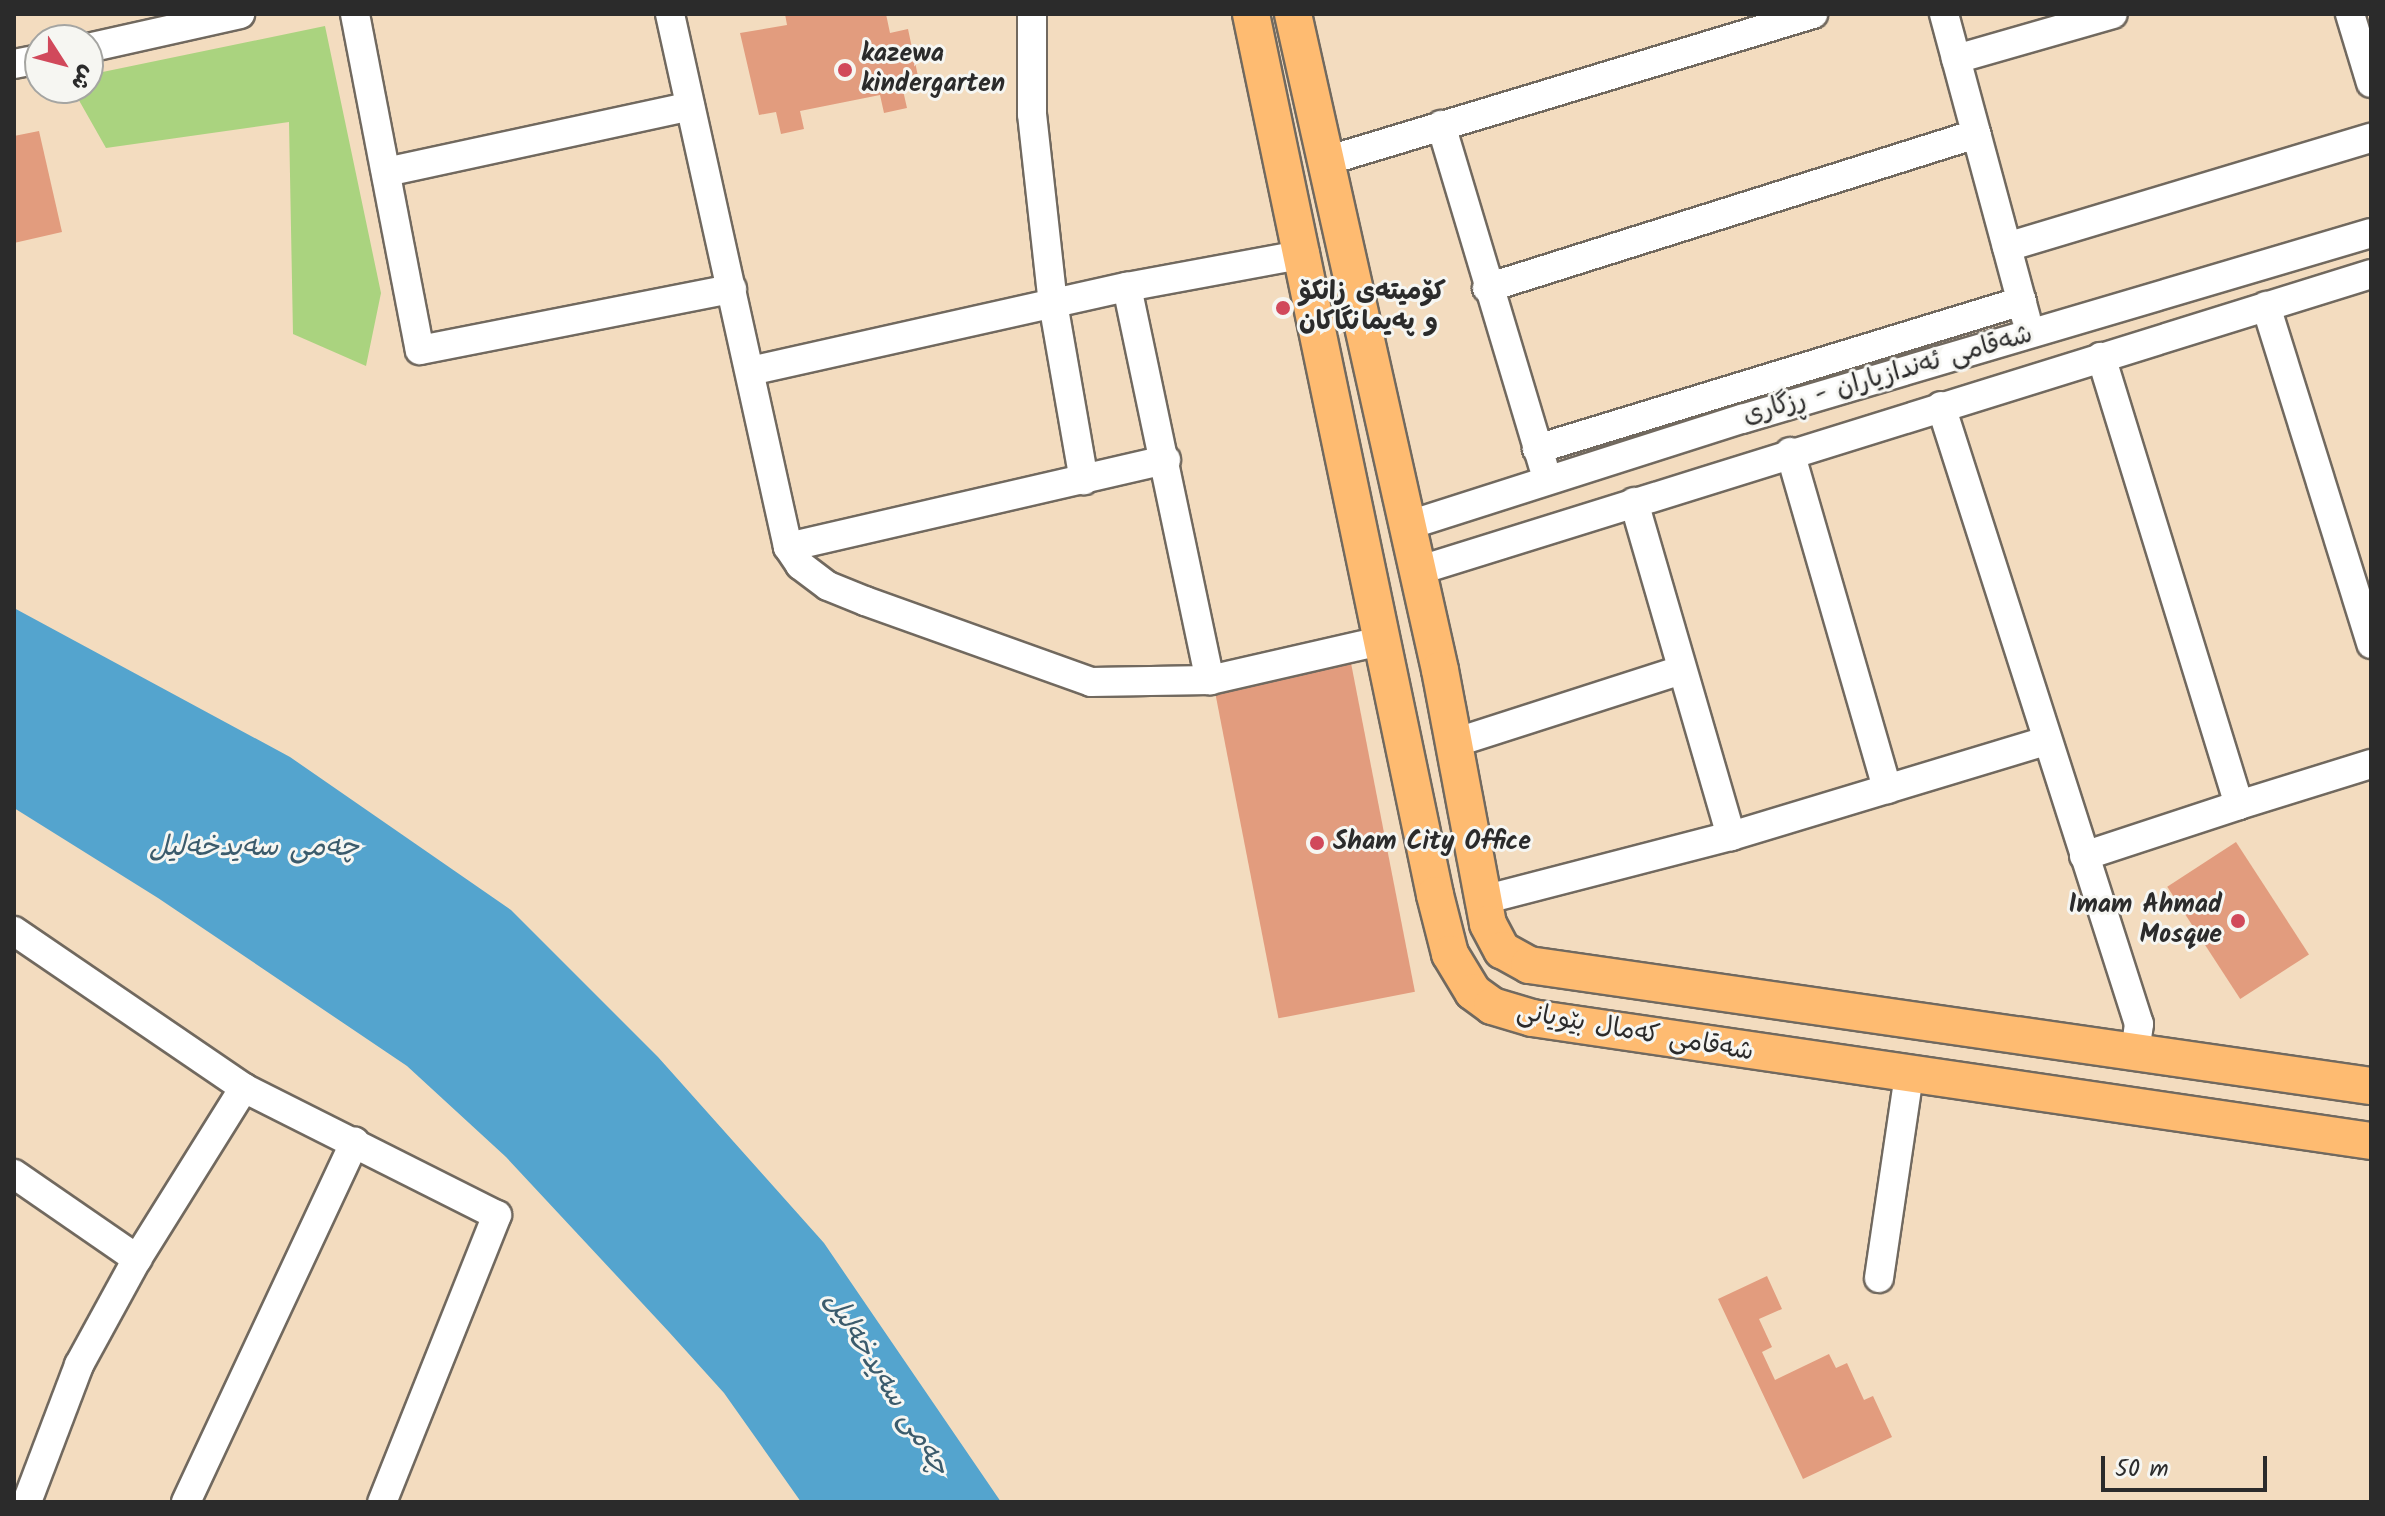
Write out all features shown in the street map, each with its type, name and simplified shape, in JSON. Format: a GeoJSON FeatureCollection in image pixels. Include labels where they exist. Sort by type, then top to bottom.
{"type":"FeatureCollection","features":[{"type":"Feature","properties":{"kind":"main road","name":"شەقامی کەمال بێویانی"},"geometry":{"type":"LineString","coordinates":[[1251,14],[1305,254],[1445,938],[1461,978],[1483,1000],[1532,1018],[2371,1141]]}},
{"type":"Feature","properties":{"kind":"main road","name":"شەقامی کەمال بێویانی"},"geometry":{"type":"LineString","coordinates":[[1293,14],[1440,670],[1483,900],[1497,945],[1513,960],[1529,965],[2371,1086]]}},
{"type":"Feature","properties":{"kind":"main road"},"geometry":{"type":"LineString","coordinates":[[1392,681],[1427,683],[1440,670]]}},
{"type":"Feature","properties":{"kind":"street"},"geometry":{"type":"LineString","coordinates":[[104,44],[240,14]]}},
{"type":"Feature","properties":{"kind":"street"},"geometry":{"type":"LineString","coordinates":[[355,14],[420,350],[732,289]]}},
{"type":"Feature","properties":{"kind":"street"},"geometry":{"type":"LineString","coordinates":[[670,14],[788,547],[800,565],[828,586],[1064,675],[1118,684],[1210,680],[1384,640]]}},
{"type":"Feature","properties":{"kind":"street"},"geometry":{"type":"LineString","coordinates":[[1032,14],[1032,114],[1053,303],[1084,480]]}},
{"type":"Feature","properties":{"kind":"street"},"geometry":{"type":"LineString","coordinates":[[1326,161],[1756,22],[1813,14]]}},
{"type":"Feature","properties":{"kind":"street"},"geometry":{"type":"LineString","coordinates":[[1944,14],[2030,334]]}},
{"type":"Feature","properties":{"kind":"street"},"geometry":{"type":"LineString","coordinates":[[1956,59],[2113,14]]}},
{"type":"Feature","properties":{"kind":"street"},"geometry":{"type":"LineString","coordinates":[[2350,14],[2365,40],[2371,83]]}},
{"type":"Feature","properties":{"kind":"street"},"geometry":{"type":"LineString","coordinates":[[386,172],[690,106]]}},
{"type":"Feature","properties":{"kind":"street"},"geometry":{"type":"LineString","coordinates":[[1441,125],[1487,288],[1547,481]]}},
{"type":"Feature","properties":{"kind":"street"},"geometry":{"type":"LineString","coordinates":[[1487,288],[1976,134]]}},
{"type":"Feature","properties":{"kind":"street"},"geometry":{"type":"LineString","coordinates":[[2007,247],[2371,138]]}},
{"type":"Feature","properties":{"kind":"street","name":"شەقامی ئەندازیاران - ڕزگاری"},"geometry":{"type":"LineString","coordinates":[[1406,526],[2030,334],[2371,233]]}},
{"type":"Feature","properties":{"kind":"street"},"geometry":{"type":"LineString","coordinates":[[750,371],[1127,287],[1305,254]]}},
{"type":"Feature","properties":{"kind":"street","name":"شەقامی ئەندازیاران - ڕزگاری"},"geometry":{"type":"LineString","coordinates":[[1417,571],[1790,452],[2371,274]]}},
{"type":"Feature","properties":{"kind":"street"},"geometry":{"type":"LineString","coordinates":[[1127,287],[1166,460],[1210,680]]}},
{"type":"Feature","properties":{"kind":"street"},"geometry":{"type":"LineString","coordinates":[[2161,295],[2173,335]]}},
{"type":"Feature","properties":{"kind":"street"},"geometry":{"type":"LineString","coordinates":[[1537,449],[2022,301]]}},
{"type":"Feature","properties":{"kind":"street"},"geometry":{"type":"LineString","coordinates":[[2266,306],[2371,644]]}},
{"type":"Feature","properties":{"kind":"street"},"geometry":{"type":"LineString","coordinates":[[2101,357],[2239,805]]}},
{"type":"Feature","properties":{"kind":"street"},"geometry":{"type":"LineString","coordinates":[[1941,406],[2045,741],[2139,1024],[2135,1051]]}},
{"type":"Feature","properties":{"kind":"street"},"geometry":{"type":"LineString","coordinates":[[1790,452],[1887,789]]}},
{"type":"Feature","properties":{"kind":"street"},"geometry":{"type":"LineString","coordinates":[[788,547],[1166,460]]}},
{"type":"Feature","properties":{"kind":"street"},"geometry":{"type":"LineString","coordinates":[[1634,502],[1731,836]]}},
{"type":"Feature","properties":{"kind":"street"},"geometry":{"type":"LineString","coordinates":[[1454,743],[1682,670]]}},
{"type":"Feature","properties":{"kind":"street"},"geometry":{"type":"LineString","coordinates":[[1483,900],[1731,836],[2045,741]]}},
{"type":"Feature","properties":{"kind":"street"},"geometry":{"type":"LineString","coordinates":[[2084,856],[2371,764]]}},
{"type":"Feature","properties":{"kind":"street"},"geometry":{"type":"LineString","coordinates":[[14,931],[244,1088],[497,1215],[382,1502]]}},
{"type":"Feature","properties":{"kind":"street"},"geometry":{"type":"LineString","coordinates":[[1879,1278],[1909,1075]]}},
{"type":"Feature","properties":{"kind":"street"},"geometry":{"type":"LineString","coordinates":[[27,1502],[79,1365],[137,1259],[244,1088]]}},
{"type":"Feature","properties":{"kind":"street"},"geometry":{"type":"LineString","coordinates":[[186,1502],[355,1142]]}},
{"type":"Feature","properties":{"kind":"street"},"geometry":{"type":"LineString","coordinates":[[14,1174],[137,1259]]}},
{"type":"Feature","properties":{"kind":"green space"},"geometry":{"type":"Polygon","coordinates":[[[325,26],[381,293],[366,366],[293,334],[289,122],[106,148],[81,104],[104,104],[104,72],[325,26]]]}},
{"type":"Feature","properties":{"kind":"water","name":"چەمی سەیدخەلیل"},"geometry":{"type":"Polygon","coordinates":[[[14,608],[290,757],[511,910],[658,1057],[824,1243],[1001,1502],[801,1502],[724,1393],[669,1332],[506,1157],[407,1066],[158,898],[14,808],[14,608]]]}},
{"type":"Feature","properties":{"kind":"building"},"geometry":{"type":"Polygon","coordinates":[[[785,14],[886,14],[890,33],[908,29],[919,81],[902,86],[907,108],[884,113],[880,95],[800,111],[804,129],[781,134],[776,112],[759,115],[740,33],[787,25],[785,14]]]}},
{"type":"Feature","properties":{"kind":"building"},"geometry":{"type":"Polygon","coordinates":[[[39,131],[62,232],[14,243],[14,136],[39,131]]]}},
{"type":"Feature","properties":{"kind":"building","name":"Sham City Office"},"geometry":{"type":"Polygon","coordinates":[[[1351,663],[1415,992],[1278,1018],[1215,690],[1351,663]]]}},
{"type":"Feature","properties":{"kind":"building","name":"Imam Ahmad Mosque"},"geometry":{"type":"Polygon","coordinates":[[[2236,842],[2309,954],[2240,999],[2167,887],[2236,842]]]}},
{"type":"Feature","properties":{"kind":"building"},"geometry":{"type":"Polygon","coordinates":[[[1767,1276],[1782,1309],[1759,1319],[1772,1347],[1762,1352],[1775,1380],[1829,1354],[1836,1368],[1847,1363],[1864,1400],[1873,1396],[1892,1437],[1803,1479],[1718,1299],[1767,1276]]]}},
{"type":"Feature","properties":{"kind":"place","name":"kazewa kindergarten"},"geometry":{"type":"Point","coordinates":[845,70]}},
{"type":"Feature","properties":{"kind":"place","name":"کۆمیتەی زانکۆ و پەیمانگاکان"},"geometry":{"type":"Point","coordinates":[1283,308]}},
{"type":"Feature","properties":{"kind":"place","name":"Sham City Office"},"geometry":{"type":"Point","coordinates":[1317,843]}},
{"type":"Feature","properties":{"kind":"place","name":"Imam Ahmad Mosque"},"geometry":{"type":"Point","coordinates":[2238,921]}}]}
